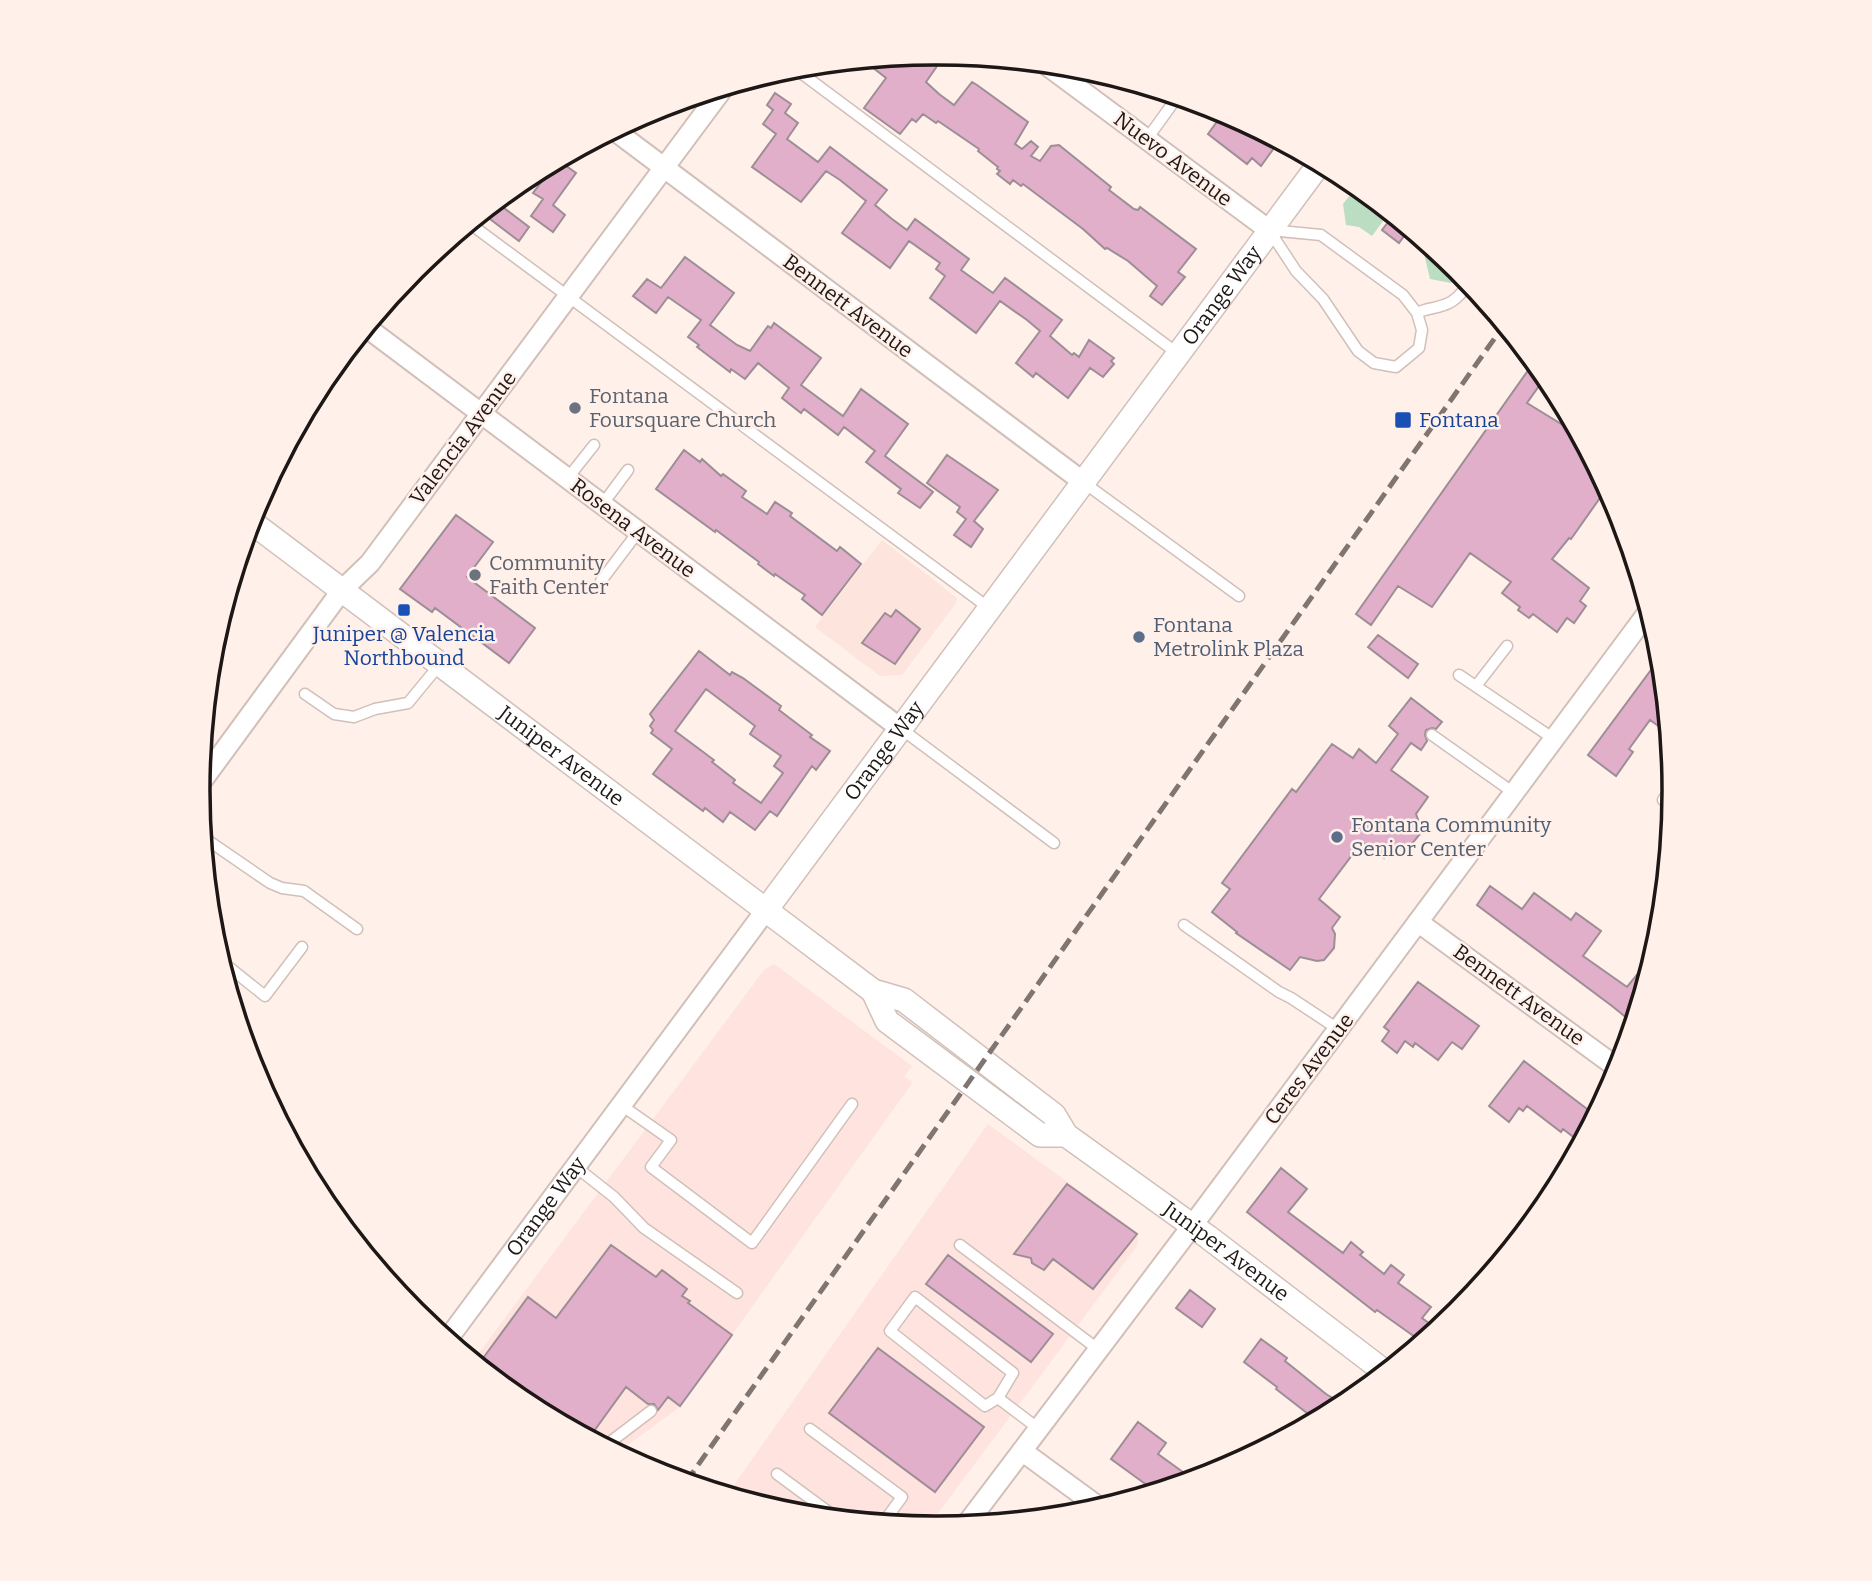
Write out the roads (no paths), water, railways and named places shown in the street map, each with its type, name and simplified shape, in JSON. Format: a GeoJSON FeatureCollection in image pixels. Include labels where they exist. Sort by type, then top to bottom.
{"type":"FeatureCollection","features":[{"type":"Feature","properties":{"kind":"street","name":"Nuevo Avenue"},"geometry":{"type":"LineString","coordinates":[[1062,76],[1269,230]]}},
{"type":"Feature","properties":{"kind":"street","name":"Valencia Avenue"},"geometry":{"type":"LineString","coordinates":[[211,767],[342,590],[370,563],[715,99]]}},
{"type":"Feature","properties":{"kind":"street","name":"Bennett Avenue"},"geometry":{"type":"LineString","coordinates":[[622,137],[1082,481]]}},
{"type":"Feature","properties":{"kind":"street","name":"Orange Way"},"geometry":{"type":"LineString","coordinates":[[453,1332],[1314,171]]}},
{"type":"Feature","properties":{"kind":"street","name":"Rosena Avenue"},"geometry":{"type":"LineString","coordinates":[[373,333],[900,728]]}},
{"type":"Feature","properties":{"kind":"street","name":"Juniper Avenue"},"geometry":{"type":"LineString","coordinates":[[260,528],[873,991],[904,1000],[1054,1115],[1066,1135],[1378,1366]]}},
{"type":"Feature","properties":{"kind":"street","name":"Ceres Avenue"},"geometry":{"type":"LineString","coordinates":[[973,1515],[1641,621]]}},
{"type":"Feature","properties":{"kind":"street","name":"Bennett Avenue"},"geometry":{"type":"LineString","coordinates":[[1418,922],[1609,1062]]}},
{"type":"Feature","properties":{"kind":"street"},"geometry":{"type":"LineString","coordinates":[[1022,1451],[1089,1500]]}},
{"type":"Feature","properties":{"kind":"lane"},"geometry":{"type":"LineString","coordinates":[[806,77],[1177,353]]}},
{"type":"Feature","properties":{"kind":"lane"},"geometry":{"type":"LineString","coordinates":[[1147,139],[1172,104]]}},
{"type":"Feature","properties":{"kind":"lane"},"geometry":{"type":"LineString","coordinates":[[477,228],[989,608]]}},
{"type":"Feature","properties":{"kind":"lane"},"geometry":{"type":"LineString","coordinates":[[1269,230],[1321,235],[1404,295],[1417,313],[1422,330],[1419,348],[1396,367],[1374,363],[1358,351],[1323,299],[1296,271],[1269,230]]}},
{"type":"Feature","properties":{"kind":"lane"},"geometry":{"type":"LineString","coordinates":[[1417,313],[1425,308],[1446,305],[1463,291]]}},
{"type":"Feature","properties":{"kind":"lane"},"geometry":{"type":"LineString","coordinates":[[567,479],[594,445]]}},
{"type":"Feature","properties":{"kind":"lane"},"geometry":{"type":"LineString","coordinates":[[602,505],[628,470]]}},
{"type":"Feature","properties":{"kind":"lane"},"geometry":{"type":"LineString","coordinates":[[1082,481],[1239,596]]}},
{"type":"Feature","properties":{"kind":"lane"},"geometry":{"type":"LineString","coordinates":[[601,581],[638,532]]}},
{"type":"Feature","properties":{"kind":"lane"},"geometry":{"type":"LineString","coordinates":[[1476,686],[1507,646]]}},
{"type":"Feature","properties":{"kind":"lane"},"geometry":{"type":"LineString","coordinates":[[305,694],[334,715],[354,717],[375,709],[408,703],[440,664]]}},
{"type":"Feature","properties":{"kind":"lane"},"geometry":{"type":"LineString","coordinates":[[1459,675],[1554,739]]}},
{"type":"Feature","properties":{"kind":"lane"},"geometry":{"type":"LineString","coordinates":[[900,728],[1054,843]]}},
{"type":"Feature","properties":{"kind":"lane"},"geometry":{"type":"LineString","coordinates":[[1432,735],[1514,793]]}},
{"type":"Feature","properties":{"kind":"lane"},"geometry":{"type":"LineString","coordinates":[[212,844],[270,883],[282,888],[304,891],[357,929]]}},
{"type":"Feature","properties":{"kind":"lane"},"geometry":{"type":"LineString","coordinates":[[1184,925],[1279,992],[1338,1029]]}},
{"type":"Feature","properties":{"kind":"lane"},"geometry":{"type":"LineString","coordinates":[[233,971],[265,996],[302,947]]}},
{"type":"Feature","properties":{"kind":"lane"},"geometry":{"type":"LineString","coordinates":[[621,1105],[671,1140],[651,1167],[752,1243],[852,1104]]}},
{"type":"Feature","properties":{"kind":"lane"},"geometry":{"type":"LineString","coordinates":[[576,1167],[614,1197],[644,1228],[737,1293]]}},
{"type":"Feature","properties":{"kind":"lane"},"geometry":{"type":"LineString","coordinates":[[960,1245],[1099,1350]]}},
{"type":"Feature","properties":{"kind":"lane"},"geometry":{"type":"LineString","coordinates":[[915,1297],[1013,1373],[998,1398],[985,1406],[890,1331],[915,1297]]}},
{"type":"Feature","properties":{"kind":"lane"},"geometry":{"type":"LineString","coordinates":[[998,1398],[1039,1429]]}},
{"type":"Feature","properties":{"kind":"lane"},"geometry":{"type":"LineString","coordinates":[[613,1440],[651,1411]]}},
{"type":"Feature","properties":{"kind":"lane"},"geometry":{"type":"LineString","coordinates":[[810,1429],[902,1497],[889,1515]]}},
{"type":"Feature","properties":{"kind":"lane"},"geometry":{"type":"LineString","coordinates":[[777,1474],[821,1507]]}},
{"type":"Feature","properties":{"kind":"railway"},"geometry":{"type":"LineString","coordinates":[[692,1474],[1499,333]]}},
{"type":"Feature","properties":{"kind":"place","name":"Fontana Foursquare Church"},"geometry":{"type":"Point","coordinates":[575,408]}},
{"type":"Feature","properties":{"kind":"place","name":"Fontana"},"geometry":{"type":"Point","coordinates":[1403,420]}},
{"type":"Feature","properties":{"kind":"place","name":"Community Faith Center"},"geometry":{"type":"Point","coordinates":[475,575]}},
{"type":"Feature","properties":{"kind":"place","name":"Juniper @ Valencia Northbound"},"geometry":{"type":"Point","coordinates":[404,610]}},
{"type":"Feature","properties":{"kind":"place","name":"Fontana Metrolink Plaza"},"geometry":{"type":"Point","coordinates":[1139,637]}},
{"type":"Feature","properties":{"kind":"place","name":"Fontana Community Senior Center"},"geometry":{"type":"Point","coordinates":[1337,837]}}]}
